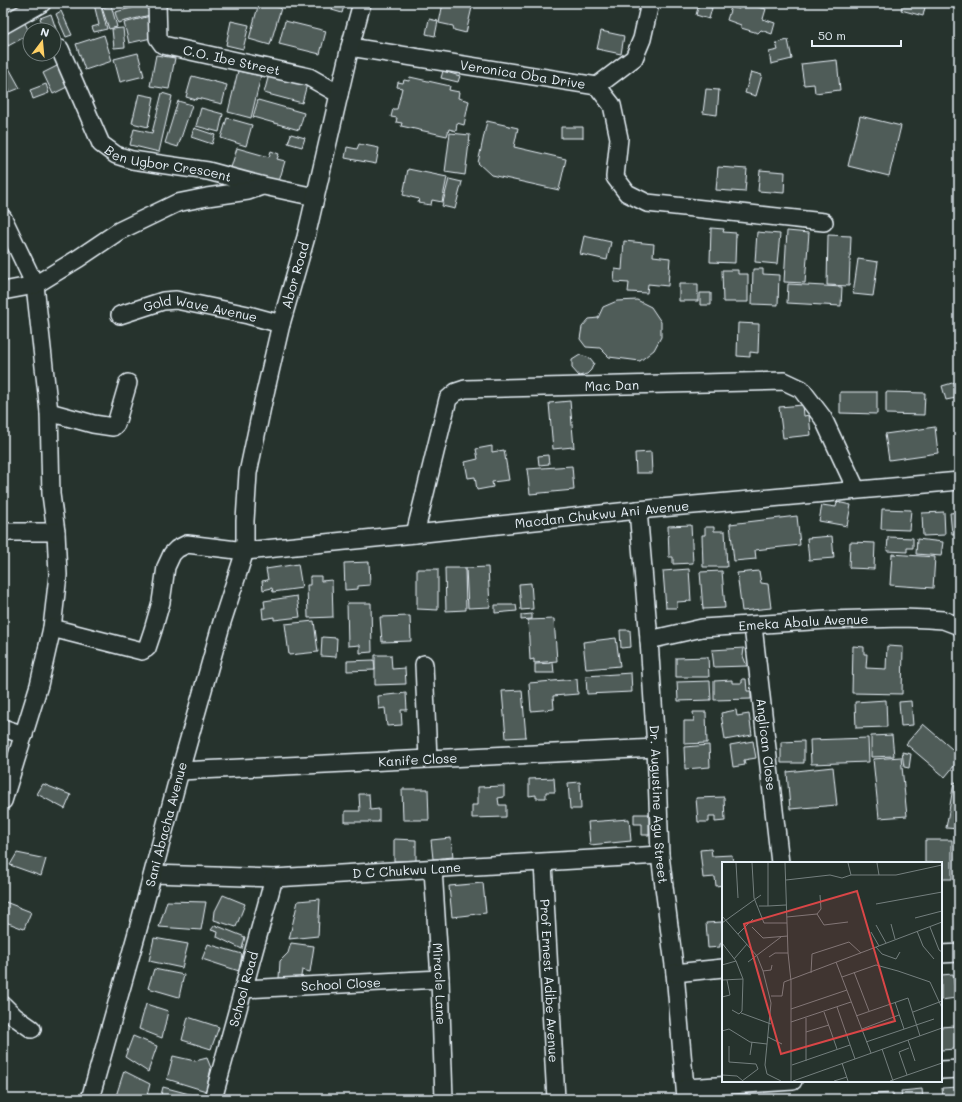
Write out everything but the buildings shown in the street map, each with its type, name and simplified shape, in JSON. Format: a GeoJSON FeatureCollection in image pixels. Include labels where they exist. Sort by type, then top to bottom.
{"type":"FeatureCollection","features":[{"type":"Feature","properties":{"kind":"street"},"geometry":{"type":"LineString","coordinates":[[3,25],[42,3]]}},
{"type":"Feature","properties":{"kind":"street","name":"C.O. Ibe Street"},"geometry":{"type":"LineString","coordinates":[[157,3],[158,38],[163,45],[309,77],[339,94]]}},
{"type":"Feature","properties":{"kind":"street","name":"Abor Road"},"geometry":{"type":"LineString","coordinates":[[245,551],[248,473],[263,402],[281,324],[306,237],[350,47],[362,3]]}},
{"type":"Feature","properties":{"kind":"street"},"geometry":{"type":"LineString","coordinates":[[597,86],[634,58],[642,39],[650,3]]}},
{"type":"Feature","properties":{"kind":"street","name":"Veronica Oba Drive"},"geometry":{"type":"LineString","coordinates":[[350,47],[597,86],[612,105],[619,138],[615,177],[627,193],[647,203],[824,222]]}},
{"type":"Feature","properties":{"kind":"street","name":"Ben Ugbor Crescent"},"geometry":{"type":"LineString","coordinates":[[62,54],[101,144],[116,156],[132,160],[208,170],[264,186],[315,197]]}},
{"type":"Feature","properties":{"kind":"street"},"geometry":{"type":"LineString","coordinates":[[3,291],[35,285],[119,231],[172,206],[206,197],[248,191],[264,186]]}},
{"type":"Feature","properties":{"kind":"street"},"geometry":{"type":"LineString","coordinates":[[3,218],[35,285],[49,412],[51,494],[56,532],[58,575],[52,628],[39,685],[3,802]]}},
{"type":"Feature","properties":{"kind":"street","name":"Gold Wave Avenue"},"geometry":{"type":"LineString","coordinates":[[120,315],[163,301],[176,300],[248,315],[281,324]]}},
{"type":"Feature","properties":{"kind":"street","name":"Mac Dan"},"geometry":{"type":"LineString","coordinates":[[415,534],[448,399],[456,392],[465,389],[784,381],[801,389],[823,418],[856,489]]}},
{"type":"Feature","properties":{"kind":"street"},"geometry":{"type":"LineString","coordinates":[[49,412],[99,426],[113,428],[116,424],[128,383]]}},
{"type":"Feature","properties":{"kind":"street","name":"Macdan Chukwu Ani Avenue"},"geometry":{"type":"LineString","coordinates":[[52,628],[142,651],[147,648],[154,630],[161,602],[166,567],[172,554],[177,549],[187,544],[245,551],[638,510],[959,480]]}},
{"type":"Feature","properties":{"kind":"street","name":"Dr. Augustine Agu Street"},"geometry":{"type":"LineString","coordinates":[[638,510],[656,748],[660,855],[675,974],[686,1094]]}},
{"type":"Feature","properties":{"kind":"street"},"geometry":{"type":"LineString","coordinates":[[7,532],[56,532]]}},
{"type":"Feature","properties":{"kind":"street","name":"Sani Abacha Avenue"},"geometry":{"type":"LineString","coordinates":[[90,1099],[222,622],[245,551]]}},
{"type":"Feature","properties":{"kind":"street","name":"Emeka Abalu Avenue"},"geometry":{"type":"LineString","coordinates":[[649,640],[702,628],[753,626],[827,620],[903,618],[943,620],[959,626]]}},
{"type":"Feature","properties":{"kind":"street","name":"Anglican Close"},"geometry":{"type":"LineString","coordinates":[[753,626],[780,862]]}},
{"type":"Feature","properties":{"kind":"street"},"geometry":{"type":"LineString","coordinates":[[424,664],[428,759]]}},
{"type":"Feature","properties":{"kind":"street"},"geometry":{"type":"LineString","coordinates":[[3,728],[24,735]]}},
{"type":"Feature","properties":{"kind":"street","name":"Kanife Close"},"geometry":{"type":"LineString","coordinates":[[180,771],[656,748]]}},
{"type":"Feature","properties":{"kind":"street","name":"D C Chukwu Lane"},"geometry":{"type":"LineString","coordinates":[[153,874],[274,878],[660,855]]}},
{"type":"Feature","properties":{"kind":"street","name":"Prof Ernest Adibe Avenue"},"geometry":{"type":"LineString","coordinates":[[543,862],[556,1099]]}},
{"type":"Feature","properties":{"kind":"street","name":"Miracle Lane"},"geometry":{"type":"LineString","coordinates":[[433,869],[440,979],[444,1099]]}},
{"type":"Feature","properties":{"kind":"street","name":"School Road"},"geometry":{"type":"LineString","coordinates":[[213,1099],[242,989],[274,878]]}},
{"type":"Feature","properties":{"kind":"street"},"geometry":{"type":"LineString","coordinates":[[942,954],[959,953]]}},
{"type":"Feature","properties":{"kind":"street"},"geometry":{"type":"LineString","coordinates":[[675,974],[722,968]]}},
{"type":"Feature","properties":{"kind":"street","name":"School Close"},"geometry":{"type":"LineString","coordinates":[[242,989],[440,979]]}},
{"type":"Feature","properties":{"kind":"street"},"geometry":{"type":"LineString","coordinates":[[3,1005],[15,1017],[32,1029]]}},
{"type":"Feature","properties":{"kind":"street"},"geometry":{"type":"LineString","coordinates":[[942,1070],[959,1069]]}},
{"type":"Feature","properties":{"kind":"street"},"geometry":{"type":"LineString","coordinates":[[686,1094],[786,1082]]}}]}
